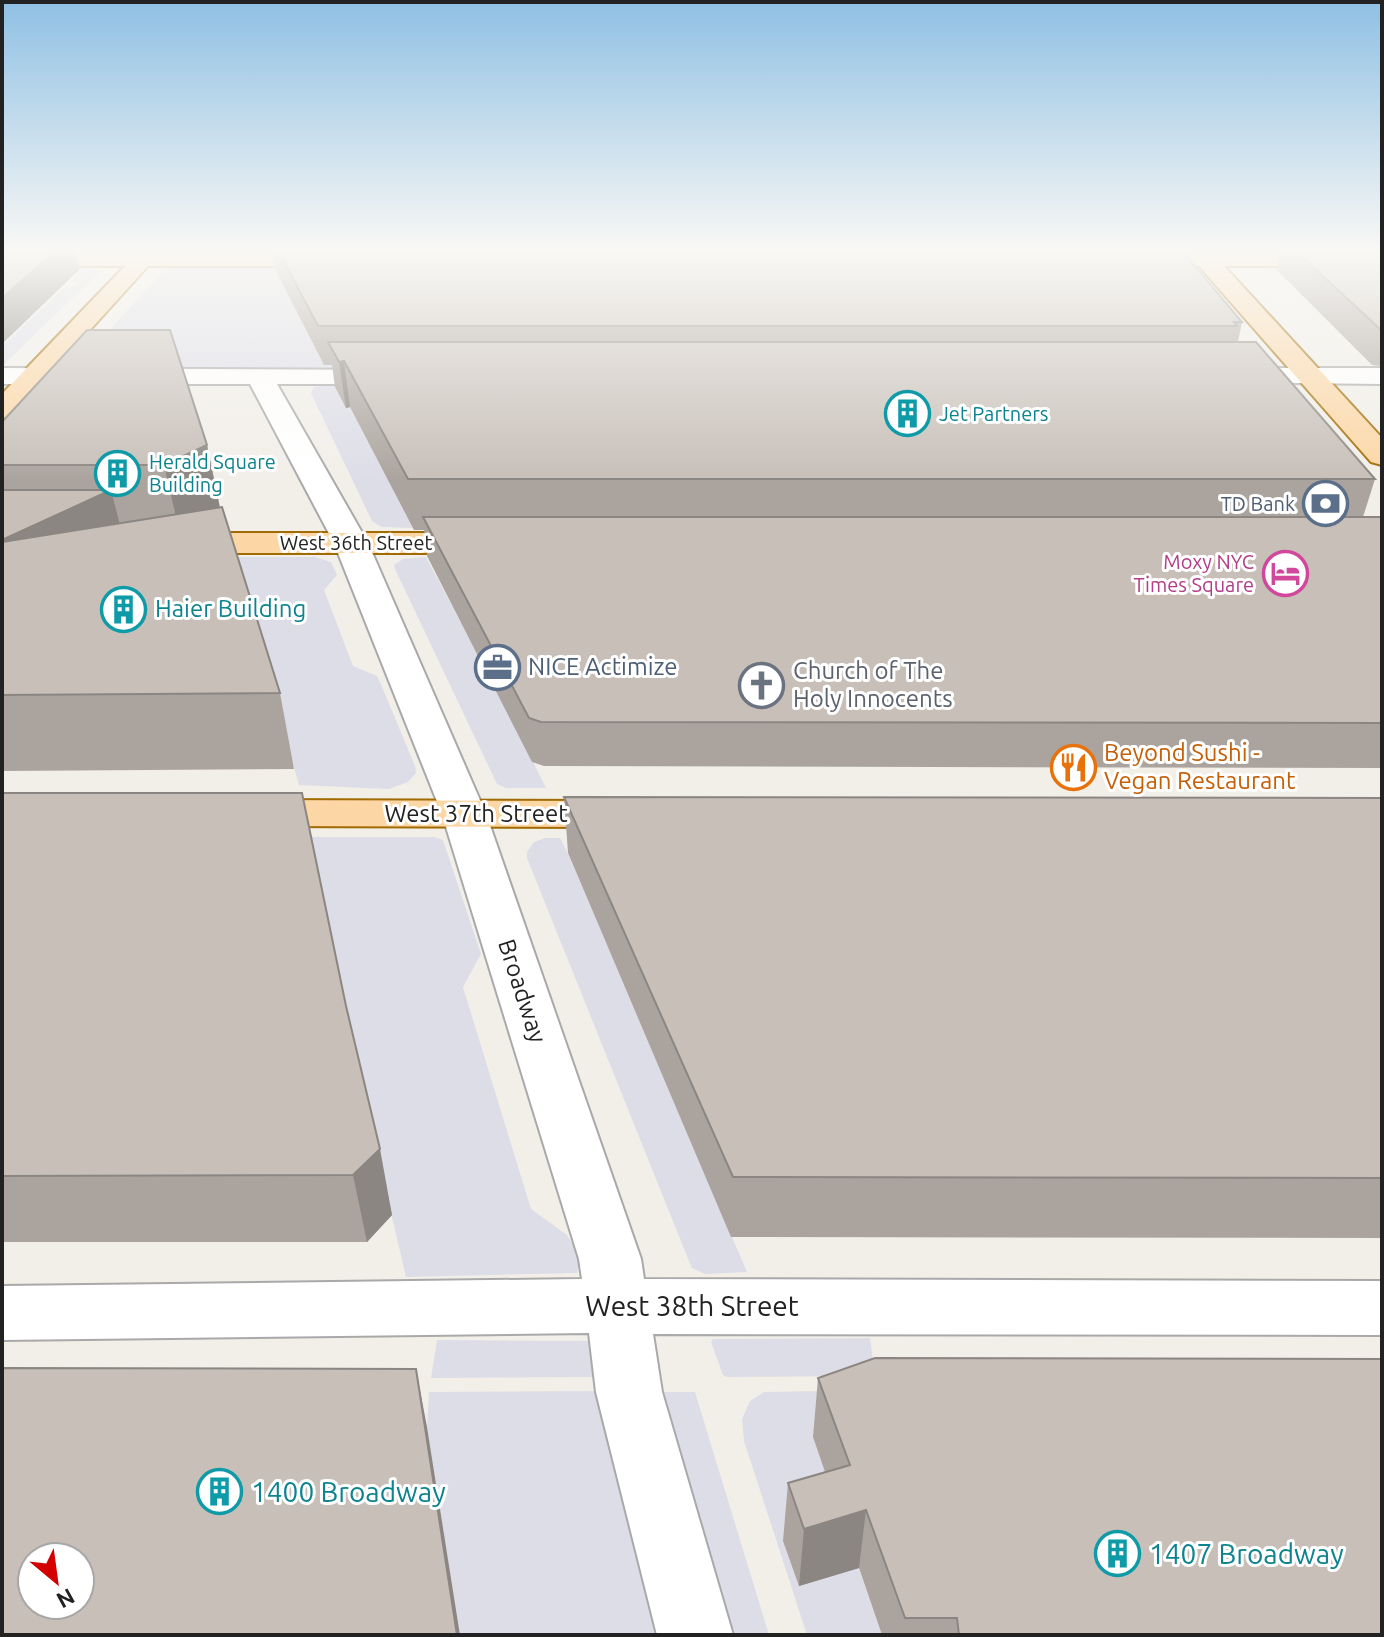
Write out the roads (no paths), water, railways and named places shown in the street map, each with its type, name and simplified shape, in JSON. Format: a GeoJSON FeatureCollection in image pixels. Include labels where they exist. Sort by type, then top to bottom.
{"type":"FeatureCollection","features":[{"type":"Feature","properties":{"kind":"main road"},"geometry":{"type":"LineString","coordinates":[[2,410],[77,328]]}},
{"type":"Feature","properties":{"kind":"main road"},"geometry":{"type":"LineString","coordinates":[[1266,328],[1382,456]]}},
{"type":"Feature","properties":{"kind":"main road","name":"West 36th Street"},"geometry":{"type":"LineString","coordinates":[[142,543],[509,543]]}},
{"type":"Feature","properties":{"kind":"main road","name":"West 37th Street"},"geometry":{"type":"LineString","coordinates":[[211,813],[656,814]]}},
{"type":"Feature","properties":{"kind":"street"},"geometry":{"type":"LineString","coordinates":[[2,376],[411,376]]}},
{"type":"Feature","properties":{"kind":"street"},"geometry":{"type":"LineString","coordinates":[[1191,376],[1382,376]]}},
{"type":"Feature","properties":{"kind":"street","name":"Broadway"},"geometry":{"type":"LineString","coordinates":[[260,378],[351,543],[464,814],[610,1259],[629,1392],[695,1635]]}},
{"type":"Feature","properties":{"kind":"street","name":"West 38th Street"},"geometry":{"type":"LineString","coordinates":[[2,1313],[447,1306],[1382,1308]]}},
{"type":"Feature","properties":{"kind":"place","name":"Jet Partners"},"geometry":{"type":"Point","coordinates":[908,414]}},
{"type":"Feature","properties":{"kind":"place","name":"Herald Square Building"},"geometry":{"type":"Point","coordinates":[118,473]}},
{"type":"Feature","properties":{"kind":"place","name":"TD Bank"},"geometry":{"type":"Point","coordinates":[1326,504]}},
{"type":"Feature","properties":{"kind":"place","name":"Moxy NYC Times Square"},"geometry":{"type":"Point","coordinates":[1285,574]}},
{"type":"Feature","properties":{"kind":"place","name":"Haier Building"},"geometry":{"type":"Point","coordinates":[124,609]}},
{"type":"Feature","properties":{"kind":"place","name":"NICE Actimize"},"geometry":{"type":"Point","coordinates":[497,667]}},
{"type":"Feature","properties":{"kind":"place","name":"Church of The Holy Innocents"},"geometry":{"type":"Point","coordinates":[762,685]}},
{"type":"Feature","properties":{"kind":"place","name":"Beyond Sushi - Vegan Restaurant"},"geometry":{"type":"Point","coordinates":[1073,767]}},
{"type":"Feature","properties":{"kind":"place","name":"1400 Broadway"},"geometry":{"type":"Point","coordinates":[220,1492]}},
{"type":"Feature","properties":{"kind":"place","name":"1407 Broadway"},"geometry":{"type":"Point","coordinates":[1118,1554]}}]}
